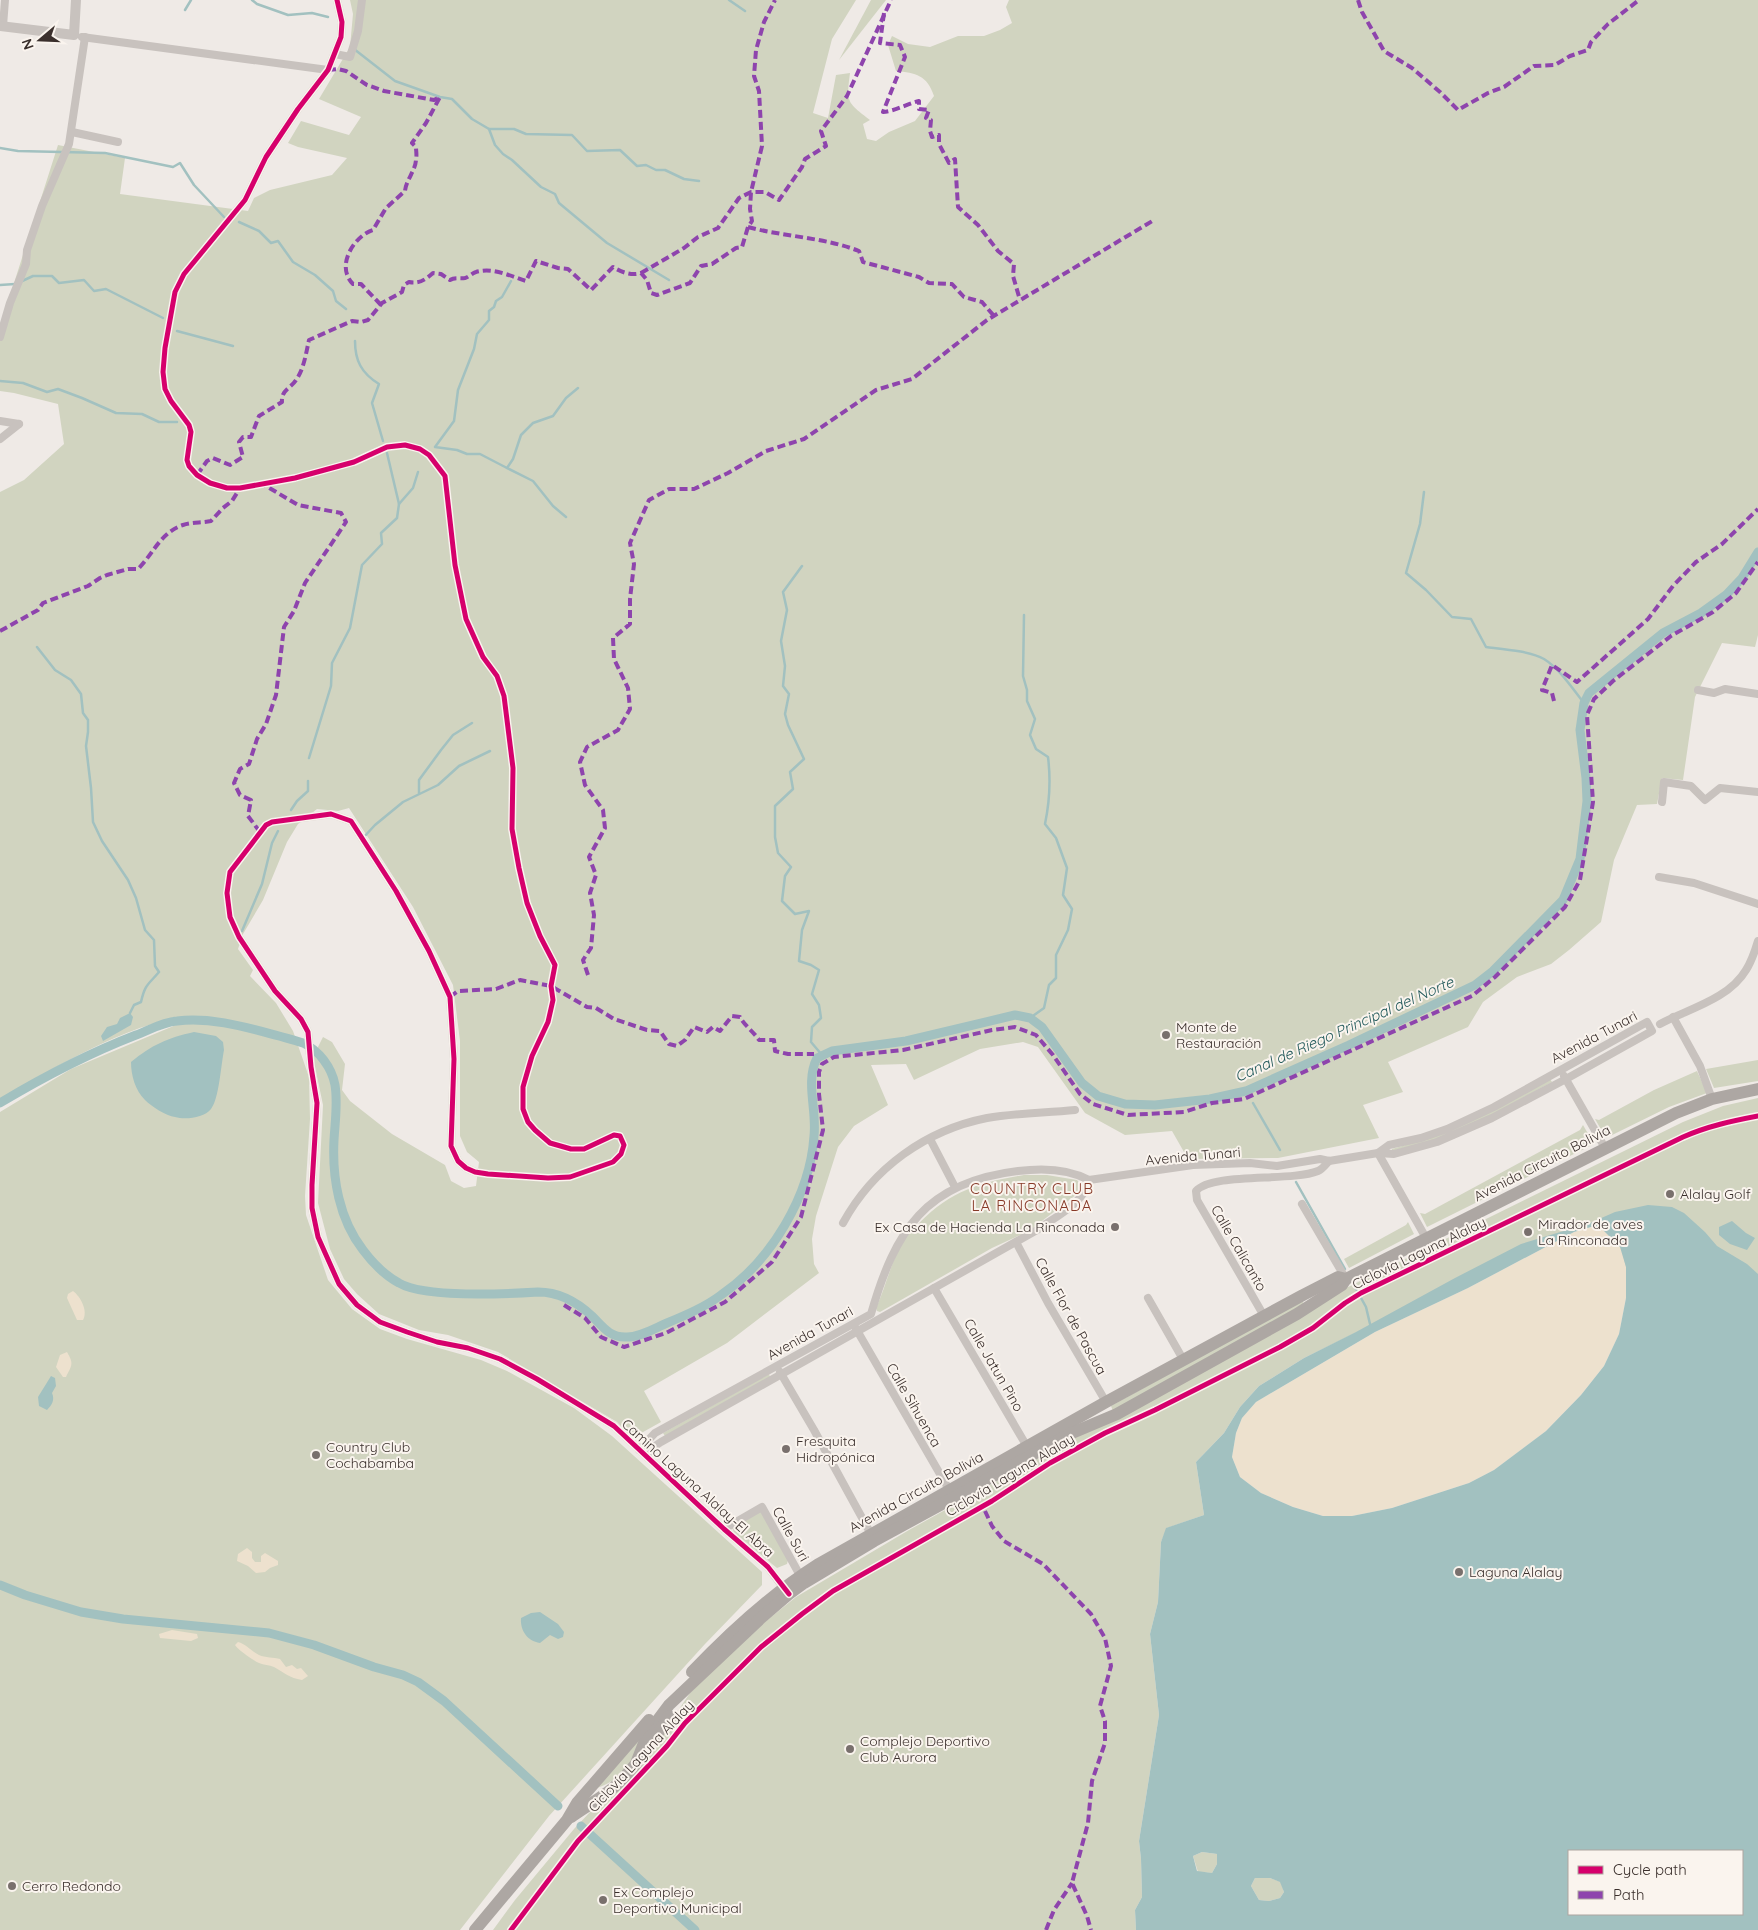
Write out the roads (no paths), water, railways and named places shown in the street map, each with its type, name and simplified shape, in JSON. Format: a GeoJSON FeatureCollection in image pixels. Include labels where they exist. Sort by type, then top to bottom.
{"type":"FeatureCollection","features":[{"type":"Feature","properties":{"kind":"main road","name":"Avenida Circuito Bolivia"},"geometry":{"type":"LineString","coordinates":[[1030,1450],[1117,1414],[1266,1332],[1342,1285],[1346,1279],[1605,1148],[1712,1099],[1758,1089]]}},
{"type":"Feature","properties":{"kind":"main road","name":"Avenida Circuito Bolivia"},"geometry":{"type":"LineString","coordinates":[[475,1930],[567,1820],[577,1803],[693,1672],[734,1630],[786,1591],[872,1538],[1030,1450],[1106,1402],[1338,1277],[1346,1279]]}},
{"type":"Feature","properties":{"kind":"main road","name":"Avenida Circuito Bolivia"},"geometry":{"type":"LineString","coordinates":[[567,1820],[611,1789],[630,1772],[637,1761],[651,1728],[669,1705],[761,1618],[786,1591]]}},
{"type":"Feature","properties":{"kind":"street"},"geometry":{"type":"LineString","coordinates":[[5,0],[2,26],[328,70],[341,37],[342,22],[337,0]]}},
{"type":"Feature","properties":{"kind":"street"},"geometry":{"type":"LineString","coordinates":[[74,35],[76,0]]}},
{"type":"Feature","properties":{"kind":"street"},"geometry":{"type":"LineString","coordinates":[[334,54],[350,57],[358,31],[362,0]]}},
{"type":"Feature","properties":{"kind":"street"},"geometry":{"type":"LineString","coordinates":[[0,337],[10,303],[26,264],[27,250],[42,206],[61,164],[72,132],[85,37]]}},
{"type":"Feature","properties":{"kind":"street","name":"Camino Laguna Alalay-El Abra"},"geometry":{"type":"LineString","coordinates":[[328,70],[293,117],[266,158],[245,200],[184,274],[175,292],[165,348],[163,372],[165,389],[171,401],[189,425],[191,432],[187,453],[189,466],[197,475],[210,483],[227,488],[240,488],[321,472],[354,462],[387,447],[405,445],[420,449],[429,455],[445,476],[455,565],[466,619],[483,658],[497,676],[504,696],[513,768],[512,829],[523,885],[527,902],[540,936],[555,965],[552,986],[553,1000],[548,1022],[532,1056],[523,1087],[523,1109],[528,1122],[550,1143],[571,1150],[584,1149],[610,1135],[616,1135],[622,1140],[623,1150],[613,1162],[570,1177],[548,1178],[488,1174],[475,1172],[466,1168],[458,1161],[451,1146],[454,1059],[450,996],[429,951],[391,883],[351,821],[331,814],[266,824],[230,872],[227,893],[230,917],[239,937],[275,991],[301,1019],[308,1032],[309,1052],[317,1103],[312,1208],[318,1237],[339,1284],[357,1305],[380,1322],[437,1342],[468,1348],[500,1359],[537,1379],[614,1426],[768,1568],[786,1591]]}},
{"type":"Feature","properties":{"kind":"street"},"geometry":{"type":"LineString","coordinates":[[72,132],[118,142]]}},
{"type":"Feature","properties":{"kind":"street"},"geometry":{"type":"LineString","coordinates":[[0,421],[19,424],[0,439]]}},
{"type":"Feature","properties":{"kind":"street"},"geometry":{"type":"LineString","coordinates":[[1698,690],[1714,693],[1724,689],[1758,694]]}},
{"type":"Feature","properties":{"kind":"street"},"geometry":{"type":"LineString","coordinates":[[1662,802],[1664,782],[1691,786],[1705,800],[1720,788],[1758,792]]}},
{"type":"Feature","properties":{"kind":"street"},"geometry":{"type":"LineString","coordinates":[[1659,876],[1694,883],[1758,904]]}},
{"type":"Feature","properties":{"kind":"street","name":"Avenida Tunari"},"geometry":{"type":"LineString","coordinates":[[1660,1024],[1722,994],[1736,983],[1745,972],[1758,941]]}},
{"type":"Feature","properties":{"kind":"street"},"geometry":{"type":"LineString","coordinates":[[1673,1017],[1700,1066],[1712,1099]]}},
{"type":"Feature","properties":{"kind":"street","name":"Avenida Tunari"},"geometry":{"type":"LineString","coordinates":[[639,1450],[655,1433],[871,1314],[888,1264],[899,1240],[909,1226],[924,1211],[955,1187],[968,1181],[998,1173],[1030,1170],[1066,1171],[1076,1173],[1089,1180],[1193,1165],[1250,1164],[1277,1166],[1320,1159],[1330,1161],[1378,1153],[1394,1154],[1437,1142],[1492,1118],[1652,1031],[1650,1026],[1647,1022],[1494,1107],[1447,1129],[1421,1138],[1389,1145],[1378,1153]]}},
{"type":"Feature","properties":{"kind":"street"},"geometry":{"type":"LineString","coordinates":[[1560,1070],[1605,1148]]}},
{"type":"Feature","properties":{"kind":"street"},"geometry":{"type":"LineString","coordinates":[[843,1223],[853,1203],[874,1178],[901,1155],[930,1139],[961,1125],[986,1119],[1075,1110]]}},
{"type":"Feature","properties":{"kind":"street"},"geometry":{"type":"LineString","coordinates":[[930,1139],[955,1187]]}},
{"type":"Feature","properties":{"kind":"street"},"geometry":{"type":"LineString","coordinates":[[1378,1153],[1426,1238]]}},
{"type":"Feature","properties":{"kind":"street","name":"Avenida Tunari"},"geometry":{"type":"LineString","coordinates":[[1196,1191],[1201,1186],[1231,1180],[1301,1176],[1321,1171],[1330,1161]]}},
{"type":"Feature","properties":{"kind":"street","name":"Avenida Tunari"},"geometry":{"type":"LineString","coordinates":[[648,1458],[655,1446],[661,1442],[1037,1230],[1082,1197],[1089,1180]]}},
{"type":"Feature","properties":{"kind":"street","name":"Calle Calicanto"},"geometry":{"type":"LineString","coordinates":[[1196,1191],[1197,1200],[1264,1316]]}},
{"type":"Feature","properties":{"kind":"street"},"geometry":{"type":"LineString","coordinates":[[1302,1204],[1346,1279]]}},
{"type":"Feature","properties":{"kind":"street","name":"Calle Flor de Pascua"},"geometry":{"type":"LineString","coordinates":[[1016,1242],[1048,1303],[1106,1402]]}},
{"type":"Feature","properties":{"kind":"street","name":"Calle Jatun Pino"},"geometry":{"type":"LineString","coordinates":[[934,1288],[1030,1450]]}},
{"type":"Feature","properties":{"kind":"street"},"geometry":{"type":"LineString","coordinates":[[1148,1298],[1184,1361]]}},
{"type":"Feature","properties":{"kind":"street"},"geometry":{"type":"LineString","coordinates":[[871,1314],[875,1322]]}},
{"type":"Feature","properties":{"kind":"street","name":"Calle Sihuenca"},"geometry":{"type":"LineString","coordinates":[[853,1323],[951,1494]]}},
{"type":"Feature","properties":{"kind":"street"},"geometry":{"type":"LineString","coordinates":[[776,1366],[814,1430],[872,1538]]}},
{"type":"Feature","properties":{"kind":"street","name":"Calle Suri"},"geometry":{"type":"LineString","coordinates":[[724,1529],[762,1508],[802,1580]]}},
{"type":"Feature","properties":{"kind":"water"},"geometry":{"type":"Polygon","coordinates":[[[130,1013],[133,1017],[131,1025],[103,1041],[101,1036],[107,1027],[117,1024],[120,1018],[130,1013]]]}},
{"type":"Feature","properties":{"kind":"water"},"geometry":{"type":"Polygon","coordinates":[[[194,1032],[216,1036],[223,1042],[224,1050],[219,1081],[214,1104],[208,1112],[199,1116],[179,1118],[163,1113],[142,1096],[134,1082],[131,1062],[160,1043],[194,1032]]]}},
{"type":"Feature","properties":{"kind":"water","name":"Laguna Alalay"},"geometry":{"type":"Polygon","coordinates":[[[1648,1205],[1672,1207],[1684,1213],[1717,1246],[1747,1264],[1758,1274],[1758,1930],[1136,1930],[1135,1910],[1142,1897],[1139,1841],[1159,1715],[1150,1634],[1158,1602],[1161,1542],[1166,1528],[1204,1515],[1196,1462],[1224,1433],[1240,1407],[1259,1386],[1304,1358],[1521,1244],[1590,1223],[1615,1212],[1648,1205]],[[1591,1227],[1574,1232],[1468,1288],[1375,1332],[1256,1402],[1242,1418],[1236,1433],[1232,1457],[1240,1477],[1261,1493],[1293,1507],[1323,1516],[1352,1516],[1392,1508],[1469,1483],[1494,1470],[1546,1431],[1581,1395],[1604,1366],[1619,1334],[1626,1298],[1626,1267],[1620,1247],[1602,1229],[1591,1227]],[[1202,1852],[1193,1856],[1197,1871],[1212,1873],[1217,1864],[1217,1854],[1202,1852]],[[1255,1878],[1251,1886],[1259,1900],[1269,1901],[1280,1898],[1284,1892],[1280,1882],[1270,1878],[1255,1878]]]}},
{"type":"Feature","properties":{"kind":"water"},"geometry":{"type":"Polygon","coordinates":[[[1732,1221],[1755,1238],[1747,1250],[1730,1244],[1719,1235],[1719,1227],[1732,1221]]]}},
{"type":"Feature","properties":{"kind":"water"},"geometry":{"type":"Polygon","coordinates":[[[51,1376],[55,1378],[56,1386],[52,1393],[52,1402],[47,1410],[39,1406],[38,1397],[51,1376]]]}},
{"type":"Feature","properties":{"kind":"water"},"geometry":{"type":"Polygon","coordinates":[[[540,1612],[558,1624],[564,1632],[563,1637],[558,1639],[550,1635],[540,1643],[531,1640],[525,1634],[521,1618],[531,1613],[540,1612]]]}},
{"type":"Feature","properties":{"kind":"waterway"},"geometry":{"type":"LineString","coordinates":[[185,10],[191,0]]}},
{"type":"Feature","properties":{"kind":"waterway"},"geometry":{"type":"LineString","coordinates":[[252,0],[257,4],[288,15],[312,13],[328,17]]}},
{"type":"Feature","properties":{"kind":"waterway"},"geometry":{"type":"LineString","coordinates":[[729,0],[745,11]]}},
{"type":"Feature","properties":{"kind":"waterway"},"geometry":{"type":"LineString","coordinates":[[354,49],[395,81],[440,97],[452,99],[472,119],[489,129],[514,129],[526,134],[572,135],[587,151],[620,150],[637,166],[646,165],[656,170],[665,170],[684,179],[699,181]]}},
{"type":"Feature","properties":{"kind":"waterway"},"geometry":{"type":"LineString","coordinates":[[489,129],[495,145],[503,154],[541,187],[555,194],[559,203],[607,243],[669,280]]}},
{"type":"Feature","properties":{"kind":"waterway"},"geometry":{"type":"LineString","coordinates":[[0,148],[18,151],[105,153],[173,167],[180,163],[194,185],[224,217]]}},
{"type":"Feature","properties":{"kind":"waterway"},"geometry":{"type":"LineString","coordinates":[[239,222],[259,231],[271,243],[278,241],[293,262],[315,275],[333,291],[336,301],[346,309]]}},
{"type":"Feature","properties":{"kind":"waterway"},"geometry":{"type":"LineString","coordinates":[[20,282],[33,276],[52,276],[59,283],[84,280],[94,291],[106,289],[163,318]]}},
{"type":"Feature","properties":{"kind":"waterway"},"geometry":{"type":"LineString","coordinates":[[511,281],[502,297],[496,301],[494,307],[489,311],[489,320],[477,334],[474,349],[458,390],[454,421],[435,447],[457,450],[467,454],[480,454],[507,468],[513,459],[521,435],[533,423],[553,416],[566,398],[578,388]]}},
{"type":"Feature","properties":{"kind":"waterway"},"geometry":{"type":"LineString","coordinates":[[0,285],[15,284]]}},
{"type":"Feature","properties":{"kind":"waterway"},"geometry":{"type":"LineString","coordinates":[[177,331],[233,346]]}},
{"type":"Feature","properties":{"kind":"waterway"},"geometry":{"type":"LineString","coordinates":[[355,341],[356,354],[360,366],[363,371],[379,384],[372,403],[383,441]]}},
{"type":"Feature","properties":{"kind":"waterway"},"geometry":{"type":"LineString","coordinates":[[0,381],[23,383],[47,392],[58,389],[116,413],[142,414],[159,422],[177,422]]}},
{"type":"Feature","properties":{"kind":"waterway"},"geometry":{"type":"LineString","coordinates":[[387,453],[399,504]]}},
{"type":"Feature","properties":{"kind":"waterway"},"geometry":{"type":"LineString","coordinates":[[507,468],[533,481],[553,506],[566,517]]}},
{"type":"Feature","properties":{"kind":"waterway"},"geometry":{"type":"LineString","coordinates":[[309,758],[331,686],[332,663],[350,628],[362,565],[382,544],[381,533],[397,518],[399,504],[413,488],[418,472]]}},
{"type":"Feature","properties":{"kind":"waterway"},"geometry":{"type":"LineString","coordinates":[[1424,492],[1420,524],[1406,573],[1426,590],[1452,617],[1471,619],[1486,647],[1524,652],[1544,659],[1561,673],[1584,703]]}},
{"type":"Feature","properties":{"kind":"waterway","name":"Canal de Riego Principal del Norte"},"geometry":{"type":"LineString","coordinates":[[0,1103],[83,1058],[156,1026],[172,1022],[190,1020],[216,1022],[254,1029],[303,1043],[324,1060],[331,1072],[335,1085],[334,1169],[343,1212],[355,1238],[367,1255],[384,1273],[399,1283],[411,1288],[427,1291],[466,1294],[546,1292],[560,1296],[580,1306],[611,1334],[621,1337],[637,1336],[688,1314],[715,1299],[739,1281],[771,1246],[796,1204],[805,1181],[811,1159],[814,1136],[812,1086],[814,1067],[817,1058],[832,1051],[906,1041],[1015,1015],[1030,1018],[1042,1027],[1082,1083],[1098,1096],[1125,1104],[1155,1105],[1210,1099],[1246,1091],[1349,1045],[1475,985],[1493,971],[1563,900],[1580,859],[1587,801],[1580,730],[1584,703],[1589,693],[1663,633],[1701,613],[1726,595],[1742,578],[1758,552]]}},
{"type":"Feature","properties":{"kind":"waterway"},"geometry":{"type":"LineString","coordinates":[[802,566],[783,592],[787,610],[781,641],[785,666],[783,686],[789,694],[785,714],[788,725],[804,759],[790,772],[793,789],[775,806],[775,837],[778,853],[791,867],[785,876],[782,901],[795,914],[809,911],[802,930],[799,961],[819,970],[812,994],[819,1005],[821,1018],[812,1027],[811,1042],[822,1055]]}},
{"type":"Feature","properties":{"kind":"waterway"},"geometry":{"type":"LineString","coordinates":[[1024,615],[1023,676],[1027,690],[1027,701],[1035,719],[1030,735],[1036,749],[1048,757],[1050,790],[1045,824],[1056,838],[1067,868],[1063,895],[1072,909],[1068,930],[1056,955],[1056,978],[1049,985],[1044,1008],[1030,1018]]}},
{"type":"Feature","properties":{"kind":"waterway"},"geometry":{"type":"LineString","coordinates":[[37,647],[55,670],[71,680],[81,694],[83,713],[88,720],[86,746],[93,822],[102,841],[128,880],[136,898],[145,930],[154,940],[155,966],[159,972],[146,988],[141,1002],[134,1005],[130,1013]]}},
{"type":"Feature","properties":{"kind":"waterway"},"geometry":{"type":"LineString","coordinates":[[419,793],[419,780],[441,750],[453,735],[472,723]]}},
{"type":"Feature","properties":{"kind":"waterway"},"geometry":{"type":"LineString","coordinates":[[363,838],[375,825],[403,802],[438,785],[459,766],[490,751]]}},
{"type":"Feature","properties":{"kind":"waterway"},"geometry":{"type":"LineString","coordinates":[[291,810],[297,801],[308,791],[308,781]]}},
{"type":"Feature","properties":{"kind":"waterway"},"geometry":{"type":"LineString","coordinates":[[242,931],[262,884],[272,843],[278,831]]}},
{"type":"Feature","properties":{"kind":"waterway"},"geometry":{"type":"LineString","coordinates":[[1253,1103],[1280,1150]]}},
{"type":"Feature","properties":{"kind":"waterway"},"geometry":{"type":"LineString","coordinates":[[1296,1182],[1345,1269]]}},
{"type":"Feature","properties":{"kind":"waterway"},"geometry":{"type":"LineString","coordinates":[[1355,1287],[1366,1307],[1370,1324]]}},
{"type":"Feature","properties":{"kind":"waterway"},"geometry":{"type":"LineString","coordinates":[[0,1585],[25,1595],[81,1612],[123,1619],[269,1633],[314,1645],[374,1667],[403,1675],[418,1682],[444,1701],[558,1806]]}},
{"type":"Feature","properties":{"kind":"waterway"},"geometry":{"type":"LineString","coordinates":[[581,1826],[695,1930]]}},
{"type":"Feature","properties":{"kind":"place","name":"Monte de Restauración"},"geometry":{"type":"Point","coordinates":[1166,1035]}},
{"type":"Feature","properties":{"kind":"place","name":"Alalay Golf"},"geometry":{"type":"Point","coordinates":[1670,1194]}},
{"type":"Feature","properties":{"kind":"place","name":"Ex Casa de Hacienda La Rinconada"},"geometry":{"type":"Point","coordinates":[1115,1227]}},
{"type":"Feature","properties":{"kind":"place","name":"Mirador de aves La Rinconada"},"geometry":{"type":"Point","coordinates":[1528,1232]}},
{"type":"Feature","properties":{"kind":"place","name":"Fresquita Hidropónica"},"geometry":{"type":"Point","coordinates":[786,1449]}},
{"type":"Feature","properties":{"kind":"place","name":"Country Club Cochabamba"},"geometry":{"type":"Point","coordinates":[316,1455]}},
{"type":"Feature","properties":{"kind":"place","name":"Laguna Alalay"},"geometry":{"type":"Point","coordinates":[1459,1572]}},
{"type":"Feature","properties":{"kind":"place","name":"Complejo Deportivo Club Aurora"},"geometry":{"type":"Point","coordinates":[850,1749]}},
{"type":"Feature","properties":{"kind":"place","name":"Cerro Redondo"},"geometry":{"type":"Point","coordinates":[12,1886]}},
{"type":"Feature","properties":{"kind":"place","name":"Ex Complejo Deportivo Municipal"},"geometry":{"type":"Point","coordinates":[603,1900]}},
{"type":"Feature","properties":{"kind":"district","name":"COUNTRY CLUB LA RINCONADA"},"geometry":{"type":"Point","coordinates":[1032,1196]}}]}
